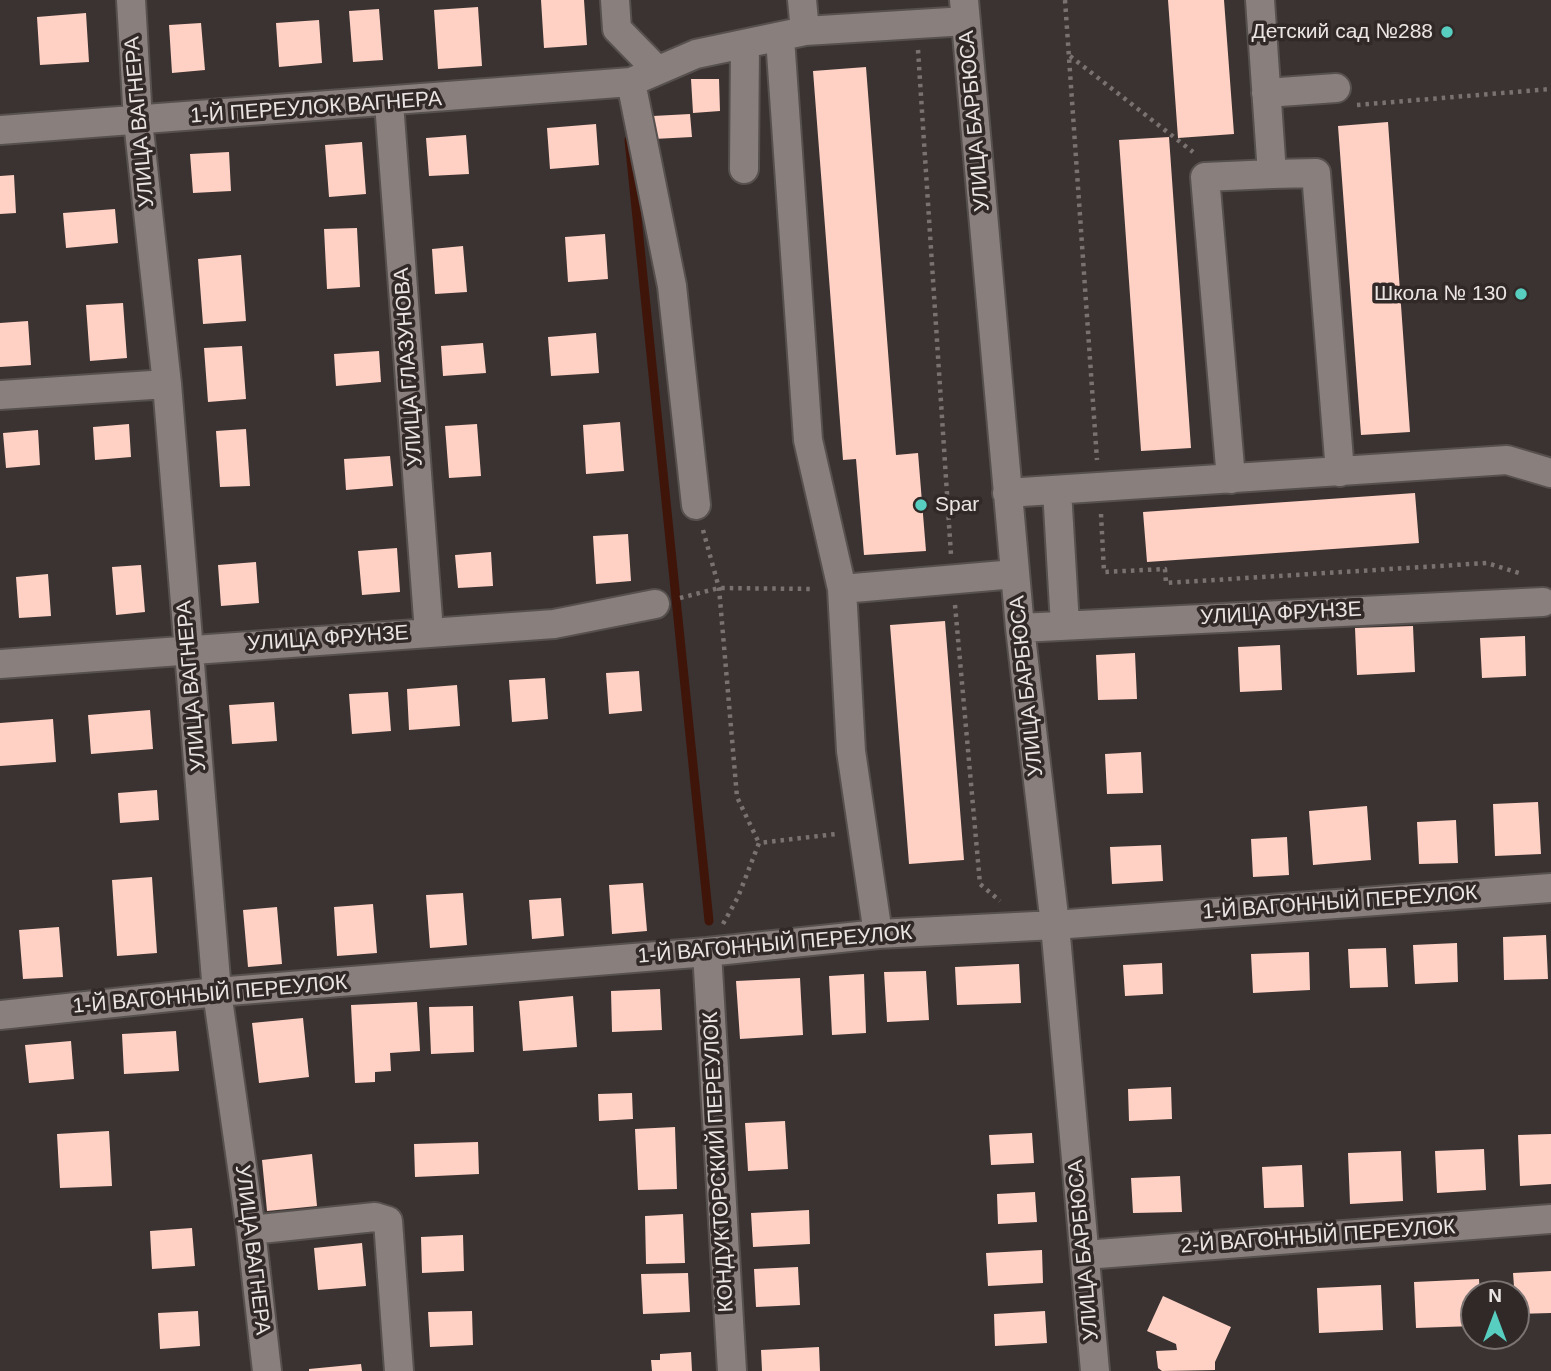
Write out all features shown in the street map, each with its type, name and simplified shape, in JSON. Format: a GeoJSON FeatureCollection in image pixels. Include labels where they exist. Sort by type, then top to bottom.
{"type":"FeatureCollection","features":[{"type":"Feature","properties":{"kind":"street","name":"УЛИЦА ВАГНЕРА"},"geometry":{"type":"LineString","coordinates":[[131,0],[138,121],[167,384],[217,992],[251,1230],[267,1371]]}},
{"type":"Feature","properties":{"kind":"street"},"geometry":{"type":"LineString","coordinates":[[615,0],[617,29],[657,70]]}},
{"type":"Feature","properties":{"kind":"street"},"geometry":{"type":"LineString","coordinates":[[802,0],[793,35],[808,440],[842,589],[850,751],[878,934]]}},
{"type":"Feature","properties":{"kind":"street"},"geometry":{"type":"LineString","coordinates":[[1260,0],[1272,174]]}},
{"type":"Feature","properties":{"kind":"street","name":"1-Й ПЕРЕУЛОК ВАГНЕРА"},"geometry":{"type":"LineString","coordinates":[[0,130],[389,103],[631,82],[696,54],[793,35],[916,24],[965,10]]}},
{"type":"Feature","properties":{"kind":"street","name":"УЛИЦА БАРБЮСА"},"geometry":{"type":"LineString","coordinates":[[965,10],[1044,925],[1085,1255],[1095,1371]]}},
{"type":"Feature","properties":{"kind":"street"},"geometry":{"type":"LineString","coordinates":[[744,169],[745,45]]}},
{"type":"Feature","properties":{"kind":"street"},"geometry":{"type":"LineString","coordinates":[[631,82],[672,286],[696,505]]}},
{"type":"Feature","properties":{"kind":"street"},"geometry":{"type":"LineString","coordinates":[[1266,93],[1336,88]]}},
{"type":"Feature","properties":{"kind":"street","name":"УЛИЦА ГЛАЗУНОВА"},"geometry":{"type":"LineString","coordinates":[[389,103],[429,632]]}},
{"type":"Feature","properties":{"kind":"street"},"geometry":{"type":"LineString","coordinates":[[1231,479],[1205,177],[1317,173],[1340,472]]}},
{"type":"Feature","properties":{"kind":"street"},"geometry":{"type":"LineString","coordinates":[[0,395],[167,384]]}},
{"type":"Feature","properties":{"kind":"street"},"geometry":{"type":"LineString","coordinates":[[1007,493],[1507,460],[1551,473]]}},
{"type":"Feature","properties":{"kind":"street"},"geometry":{"type":"LineString","coordinates":[[1057,490],[1065,625]]}},
{"type":"Feature","properties":{"kind":"street"},"geometry":{"type":"LineString","coordinates":[[842,589],[1015,574]]}},
{"type":"Feature","properties":{"kind":"street","name":"УЛИЦА ФРУНЗЕ"},"geometry":{"type":"LineString","coordinates":[[1020,628],[1543,602]]}},
{"type":"Feature","properties":{"kind":"street","name":"УЛИЦА ФРУНЗЕ"},"geometry":{"type":"LineString","coordinates":[[0,664],[554,624],[656,604]]}},
{"type":"Feature","properties":{"kind":"street","name":"1-Й ВАГОННЫЙ ПЕРЕУЛОК"},"geometry":{"type":"LineString","coordinates":[[0,1015],[217,992],[707,952],[878,934],[1044,925],[1551,888]]}},
{"type":"Feature","properties":{"kind":"street","name":"КОНДУКТОРСКИЙ ПЕРЕУЛОК"},"geometry":{"type":"LineString","coordinates":[[707,952],[732,1371]]}},
{"type":"Feature","properties":{"kind":"street"},"geometry":{"type":"LineString","coordinates":[[251,1230],[375,1217],[388,1221],[399,1371]]}},
{"type":"Feature","properties":{"kind":"street","name":"2-Й ВАГОННЫЙ ПЕРЕУЛОК"},"geometry":{"type":"LineString","coordinates":[[1085,1255],[1551,1219]]}},
{"type":"Feature","properties":{"kind":"path"},"geometry":{"type":"LineString","coordinates":[[1065,0],[1104,572],[1165,569],[1166,583],[1487,563],[1526,575]]}},
{"type":"Feature","properties":{"kind":"path"},"geometry":{"type":"LineString","coordinates":[[916,24],[953,578],[980,884],[1044,925]]}},
{"type":"Feature","properties":{"kind":"path"},"geometry":{"type":"LineString","coordinates":[[1069,56],[1205,161],[1205,177]]}},
{"type":"Feature","properties":{"kind":"path"},"geometry":{"type":"LineString","coordinates":[[1336,88],[1336,106],[1551,89]]}},
{"type":"Feature","properties":{"kind":"path"},"geometry":{"type":"LineString","coordinates":[[696,505],[719,588],[737,797],[759,843],[738,897],[707,952]]}},
{"type":"Feature","properties":{"kind":"path"},"geometry":{"type":"LineString","coordinates":[[656,604],[719,588],[842,589]]}},
{"type":"Feature","properties":{"kind":"path"},"geometry":{"type":"LineString","coordinates":[[759,843],[861,831]]}},
{"type":"Feature","properties":{"kind":"building"},"geometry":{"type":"Polygon","coordinates":[[[541,0],[584,0],[587,45],[544,48],[541,0]]]}},
{"type":"Feature","properties":{"kind":"building"},"geometry":{"type":"Polygon","coordinates":[[[1168,0],[1224,0],[1234,134],[1178,138],[1168,0]]]}},
{"type":"Feature","properties":{"kind":"building"},"geometry":{"type":"Polygon","coordinates":[[[478,7],[482,66],[438,69],[434,10],[478,7]]]}},
{"type":"Feature","properties":{"kind":"building"},"geometry":{"type":"Polygon","coordinates":[[[379,9],[383,60],[353,62],[349,11],[379,9]]]}},
{"type":"Feature","properties":{"kind":"building"},"geometry":{"type":"Polygon","coordinates":[[[86,13],[89,62],[40,65],[37,17],[86,13]]]}},
{"type":"Feature","properties":{"kind":"building"},"geometry":{"type":"Polygon","coordinates":[[[319,20],[322,63],[279,67],[276,23],[319,20]]]}},
{"type":"Feature","properties":{"kind":"building"},"geometry":{"type":"Polygon","coordinates":[[[201,23],[205,70],[172,73],[169,25],[201,23]]]}},
{"type":"Feature","properties":{"kind":"building"},"geometry":{"type":"Polygon","coordinates":[[[866,67],[896,455],[918,453],[926,551],[864,555],[856,459],[843,460],[813,71],[866,67]]]}},
{"type":"Feature","properties":{"kind":"building"},"geometry":{"type":"Polygon","coordinates":[[[691,79],[719,79],[720,111],[693,113],[691,79]]]}},
{"type":"Feature","properties":{"kind":"building"},"geometry":{"type":"Polygon","coordinates":[[[690,114],[692,137],[654,139],[653,116],[690,114]]]}},
{"type":"Feature","properties":{"kind":"building"},"geometry":{"type":"Polygon","coordinates":[[[1388,122],[1410,432],[1361,435],[1338,126],[1388,122]]]}},
{"type":"Feature","properties":{"kind":"building"},"geometry":{"type":"Polygon","coordinates":[[[596,124],[599,165],[550,169],[547,128],[596,124]]]}},
{"type":"Feature","properties":{"kind":"building"},"geometry":{"type":"Polygon","coordinates":[[[466,135],[469,174],[429,176],[426,138],[466,135]]]}},
{"type":"Feature","properties":{"kind":"building"},"geometry":{"type":"Polygon","coordinates":[[[1169,137],[1191,448],[1141,451],[1119,140],[1169,137]]]}},
{"type":"Feature","properties":{"kind":"building"},"geometry":{"type":"Polygon","coordinates":[[[362,142],[366,194],[329,197],[325,145],[362,142]]]}},
{"type":"Feature","properties":{"kind":"building"},"geometry":{"type":"Polygon","coordinates":[[[229,152],[231,191],[193,193],[190,154],[229,152]]]}},
{"type":"Feature","properties":{"kind":"building"},"geometry":{"type":"Polygon","coordinates":[[[14,175],[16,213],[0,214],[0,176],[14,175]]]}},
{"type":"Feature","properties":{"kind":"building"},"geometry":{"type":"Polygon","coordinates":[[[115,209],[118,243],[66,248],[63,213],[115,209]]]}},
{"type":"Feature","properties":{"kind":"building"},"geometry":{"type":"Polygon","coordinates":[[[357,228],[360,287],[327,289],[324,229],[357,228]]]}},
{"type":"Feature","properties":{"kind":"building"},"geometry":{"type":"Polygon","coordinates":[[[605,234],[608,279],[568,282],[565,237],[605,234]]]}},
{"type":"Feature","properties":{"kind":"building"},"geometry":{"type":"Polygon","coordinates":[[[463,246],[467,292],[435,294],[432,249],[463,246]]]}},
{"type":"Feature","properties":{"kind":"building"},"geometry":{"type":"Polygon","coordinates":[[[241,255],[246,321],[203,324],[198,259],[241,255]]]}},
{"type":"Feature","properties":{"kind":"building"},"geometry":{"type":"Polygon","coordinates":[[[123,303],[127,358],[90,361],[86,305],[123,303]]]}},
{"type":"Feature","properties":{"kind":"building"},"geometry":{"type":"Polygon","coordinates":[[[28,321],[31,365],[0,367],[0,323],[28,321]]]}},
{"type":"Feature","properties":{"kind":"building"},"geometry":{"type":"Polygon","coordinates":[[[596,333],[599,373],[551,376],[548,337],[596,333]]]}},
{"type":"Feature","properties":{"kind":"building"},"geometry":{"type":"Polygon","coordinates":[[[483,343],[486,373],[443,376],[441,346],[483,343]]]}},
{"type":"Feature","properties":{"kind":"building"},"geometry":{"type":"Polygon","coordinates":[[[242,346],[246,399],[208,402],[204,348],[242,346]]]}},
{"type":"Feature","properties":{"kind":"building"},"geometry":{"type":"Polygon","coordinates":[[[379,351],[381,382],[336,386],[334,354],[379,351]]]}},
{"type":"Feature","properties":{"kind":"building"},"geometry":{"type":"Polygon","coordinates":[[[620,422],[624,471],[586,474],[583,425],[620,422]]]}},
{"type":"Feature","properties":{"kind":"building"},"geometry":{"type":"Polygon","coordinates":[[[129,424],[131,457],[95,460],[93,427],[129,424]]]}},
{"type":"Feature","properties":{"kind":"building"},"geometry":{"type":"Polygon","coordinates":[[[477,424],[481,476],[449,478],[445,426],[477,424]]]}},
{"type":"Feature","properties":{"kind":"building"},"geometry":{"type":"Polygon","coordinates":[[[246,429],[250,486],[220,487],[216,431],[246,429]]]}},
{"type":"Feature","properties":{"kind":"building"},"geometry":{"type":"Polygon","coordinates":[[[38,430],[40,465],[6,468],[3,433],[38,430]]]}},
{"type":"Feature","properties":{"kind":"building"},"geometry":{"type":"Polygon","coordinates":[[[390,456],[393,486],[346,490],[344,459],[390,456]]]}},
{"type":"Feature","properties":{"kind":"building"},"geometry":{"type":"Polygon","coordinates":[[[1415,493],[1419,543],[1147,562],[1143,512],[1415,493]]]}},
{"type":"Feature","properties":{"kind":"building"},"geometry":{"type":"Polygon","coordinates":[[[628,534],[631,581],[596,584],[593,536],[628,534]]]}},
{"type":"Feature","properties":{"kind":"building"},"geometry":{"type":"Polygon","coordinates":[[[397,548],[400,592],[362,595],[358,551],[397,548]]]}},
{"type":"Feature","properties":{"kind":"building"},"geometry":{"type":"Polygon","coordinates":[[[491,552],[493,586],[458,588],[455,555],[491,552]]]}},
{"type":"Feature","properties":{"kind":"building"},"geometry":{"type":"Polygon","coordinates":[[[256,562],[259,603],[221,606],[218,565],[256,562]]]}},
{"type":"Feature","properties":{"kind":"building"},"geometry":{"type":"Polygon","coordinates":[[[141,565],[145,612],[116,615],[112,567],[141,565]]]}},
{"type":"Feature","properties":{"kind":"building"},"geometry":{"type":"Polygon","coordinates":[[[48,574],[51,616],[19,618],[16,577],[48,574]]]}},
{"type":"Feature","properties":{"kind":"building"},"geometry":{"type":"Polygon","coordinates":[[[945,621],[964,860],[909,864],[890,625],[945,621]]]}},
{"type":"Feature","properties":{"kind":"building"},"geometry":{"type":"Polygon","coordinates":[[[1413,626],[1415,672],[1357,675],[1355,628],[1413,626]]]}},
{"type":"Feature","properties":{"kind":"building"},"geometry":{"type":"Polygon","coordinates":[[[1525,636],[1526,676],[1482,678],[1480,638],[1525,636]]]}},
{"type":"Feature","properties":{"kind":"building"},"geometry":{"type":"Polygon","coordinates":[[[1280,645],[1282,690],[1240,692],[1238,647],[1280,645]]]}},
{"type":"Feature","properties":{"kind":"building"},"geometry":{"type":"Polygon","coordinates":[[[1135,653],[1137,699],[1098,700],[1096,655],[1135,653]]]}},
{"type":"Feature","properties":{"kind":"building"},"geometry":{"type":"Polygon","coordinates":[[[639,671],[642,711],[609,714],[606,673],[639,671]]]}},
{"type":"Feature","properties":{"kind":"building"},"geometry":{"type":"Polygon","coordinates":[[[545,678],[548,719],[512,722],[509,680],[545,678]]]}},
{"type":"Feature","properties":{"kind":"building"},"geometry":{"type":"Polygon","coordinates":[[[457,685],[460,726],[409,730],[407,689],[457,685]]]}},
{"type":"Feature","properties":{"kind":"building"},"geometry":{"type":"Polygon","coordinates":[[[388,692],[391,731],[352,734],[349,694],[388,692]]]}},
{"type":"Feature","properties":{"kind":"building"},"geometry":{"type":"Polygon","coordinates":[[[274,702],[277,741],[232,744],[229,705],[274,702]]]}},
{"type":"Feature","properties":{"kind":"building"},"geometry":{"type":"Polygon","coordinates":[[[150,710],[153,749],[91,754],[88,715],[150,710]]]}},
{"type":"Feature","properties":{"kind":"building"},"geometry":{"type":"Polygon","coordinates":[[[53,719],[56,762],[0,766],[0,723],[53,719]]]}},
{"type":"Feature","properties":{"kind":"building"},"geometry":{"type":"Polygon","coordinates":[[[1141,752],[1143,793],[1107,794],[1105,754],[1141,752]]]}},
{"type":"Feature","properties":{"kind":"building"},"geometry":{"type":"Polygon","coordinates":[[[157,790],[159,820],[120,823],[118,793],[157,790]]]}},
{"type":"Feature","properties":{"kind":"building"},"geometry":{"type":"Polygon","coordinates":[[[1538,802],[1541,854],[1495,856],[1493,804],[1538,802]]]}},
{"type":"Feature","properties":{"kind":"building"},"geometry":{"type":"Polygon","coordinates":[[[1367,806],[1371,860],[1313,865],[1309,811],[1367,806]]]}},
{"type":"Feature","properties":{"kind":"building"},"geometry":{"type":"Polygon","coordinates":[[[1456,820],[1458,863],[1419,864],[1417,822],[1456,820]]]}},
{"type":"Feature","properties":{"kind":"building"},"geometry":{"type":"Polygon","coordinates":[[[1287,837],[1289,875],[1253,877],[1251,839],[1287,837]]]}},
{"type":"Feature","properties":{"kind":"building"},"geometry":{"type":"Polygon","coordinates":[[[1161,845],[1163,881],[1112,884],[1110,847],[1161,845]]]}},
{"type":"Feature","properties":{"kind":"building"},"geometry":{"type":"Polygon","coordinates":[[[152,877],[157,953],[117,956],[112,880],[152,877]]]}},
{"type":"Feature","properties":{"kind":"building"},"geometry":{"type":"Polygon","coordinates":[[[643,883],[647,931],[612,934],[609,885],[643,883]]]}},
{"type":"Feature","properties":{"kind":"building"},"geometry":{"type":"Polygon","coordinates":[[[463,893],[467,945],[430,948],[426,895],[463,893]]]}},
{"type":"Feature","properties":{"kind":"building"},"geometry":{"type":"Polygon","coordinates":[[[561,898],[564,936],[532,939],[529,900],[561,898]]]}},
{"type":"Feature","properties":{"kind":"building"},"geometry":{"type":"Polygon","coordinates":[[[373,904],[377,953],[337,956],[334,907],[373,904]]]}},
{"type":"Feature","properties":{"kind":"building"},"geometry":{"type":"Polygon","coordinates":[[[277,907],[282,964],[248,967],[243,910],[277,907]]]}},
{"type":"Feature","properties":{"kind":"building"},"geometry":{"type":"Polygon","coordinates":[[[59,927],[63,977],[23,979],[19,930],[59,927]]]}},
{"type":"Feature","properties":{"kind":"building"},"geometry":{"type":"Polygon","coordinates":[[[1546,935],[1548,979],[1504,980],[1503,937],[1546,935]]]}},
{"type":"Feature","properties":{"kind":"building"},"geometry":{"type":"Polygon","coordinates":[[[1457,943],[1458,982],[1415,984],[1413,945],[1457,943]]]}},
{"type":"Feature","properties":{"kind":"building"},"geometry":{"type":"Polygon","coordinates":[[[1386,948],[1388,987],[1350,988],[1348,949],[1386,948]]]}},
{"type":"Feature","properties":{"kind":"building"},"geometry":{"type":"Polygon","coordinates":[[[1309,952],[1310,990],[1253,993],[1251,954],[1309,952]]]}},
{"type":"Feature","properties":{"kind":"building"},"geometry":{"type":"Polygon","coordinates":[[[1162,963],[1163,994],[1125,996],[1123,965],[1162,963]]]}},
{"type":"Feature","properties":{"kind":"building"},"geometry":{"type":"Polygon","coordinates":[[[1019,964],[1021,1003],[957,1005],[955,967],[1019,964]]]}},
{"type":"Feature","properties":{"kind":"building"},"geometry":{"type":"Polygon","coordinates":[[[926,971],[929,1020],[887,1022],[884,972],[926,971]]]}},
{"type":"Feature","properties":{"kind":"building"},"geometry":{"type":"Polygon","coordinates":[[[864,974],[866,1033],[832,1035],[829,976],[864,974]]]}},
{"type":"Feature","properties":{"kind":"building"},"geometry":{"type":"Polygon","coordinates":[[[800,978],[803,1035],[740,1039],[736,981],[800,978]]]}},
{"type":"Feature","properties":{"kind":"building"},"geometry":{"type":"Polygon","coordinates":[[[660,989],[662,1030],[612,1032],[611,991],[660,989]]]}},
{"type":"Feature","properties":{"kind":"building"},"geometry":{"type":"Polygon","coordinates":[[[573,996],[577,1047],[523,1051],[519,1001],[573,996]]]}},
{"type":"Feature","properties":{"kind":"building"},"geometry":{"type":"Polygon","coordinates":[[[417,1002],[420,1051],[390,1053],[391,1071],[375,1072],[375,1082],[355,1083],[351,1005],[417,1002]]]}},
{"type":"Feature","properties":{"kind":"building"},"geometry":{"type":"Polygon","coordinates":[[[473,1006],[474,1052],[431,1054],[429,1007],[473,1006]]]}},
{"type":"Feature","properties":{"kind":"building"},"geometry":{"type":"Polygon","coordinates":[[[303,1018],[309,1077],[259,1083],[252,1023],[303,1018]]]}},
{"type":"Feature","properties":{"kind":"building"},"geometry":{"type":"Polygon","coordinates":[[[176,1031],[179,1071],[124,1074],[122,1034],[176,1031]]]}},
{"type":"Feature","properties":{"kind":"building"},"geometry":{"type":"Polygon","coordinates":[[[71,1041],[74,1079],[29,1083],[25,1045],[71,1041]]]}},
{"type":"Feature","properties":{"kind":"building"},"geometry":{"type":"Polygon","coordinates":[[[1171,1087],[1172,1119],[1129,1121],[1128,1089],[1171,1087]]]}},
{"type":"Feature","properties":{"kind":"building"},"geometry":{"type":"Polygon","coordinates":[[[632,1093],[633,1119],[599,1121],[598,1094],[632,1093]]]}},
{"type":"Feature","properties":{"kind":"building"},"geometry":{"type":"Polygon","coordinates":[[[785,1121],[788,1169],[748,1171],[745,1123],[785,1121]]]}},
{"type":"Feature","properties":{"kind":"building"},"geometry":{"type":"Polygon","coordinates":[[[675,1127],[677,1189],[638,1190],[635,1129],[675,1127]]]}},
{"type":"Feature","properties":{"kind":"building"},"geometry":{"type":"Polygon","coordinates":[[[109,1131],[112,1186],[60,1188],[57,1134],[109,1131]]]}},
{"type":"Feature","properties":{"kind":"building"},"geometry":{"type":"Polygon","coordinates":[[[1032,1133],[1034,1163],[991,1165],[989,1135],[1032,1133]]]}},
{"type":"Feature","properties":{"kind":"building"},"geometry":{"type":"Polygon","coordinates":[[[1551,1134],[1551,1184],[1520,1186],[1518,1135],[1551,1134]]]}},
{"type":"Feature","properties":{"kind":"building"},"geometry":{"type":"Polygon","coordinates":[[[478,1142],[479,1174],[415,1177],[414,1144],[478,1142]]]}},
{"type":"Feature","properties":{"kind":"building"},"geometry":{"type":"Polygon","coordinates":[[[1484,1149],[1486,1190],[1437,1193],[1435,1151],[1484,1149]]]}},
{"type":"Feature","properties":{"kind":"building"},"geometry":{"type":"Polygon","coordinates":[[[1401,1151],[1403,1201],[1350,1204],[1348,1153],[1401,1151]]]}},
{"type":"Feature","properties":{"kind":"building"},"geometry":{"type":"Polygon","coordinates":[[[312,1154],[317,1206],[267,1211],[262,1160],[312,1154]]]}},
{"type":"Feature","properties":{"kind":"building"},"geometry":{"type":"Polygon","coordinates":[[[1302,1165],[1304,1207],[1264,1208],[1262,1167],[1302,1165]]]}},
{"type":"Feature","properties":{"kind":"building"},"geometry":{"type":"Polygon","coordinates":[[[1180,1176],[1182,1212],[1133,1213],[1131,1178],[1180,1176]]]}},
{"type":"Feature","properties":{"kind":"building"},"geometry":{"type":"Polygon","coordinates":[[[1035,1192],[1037,1222],[998,1224],[997,1194],[1035,1192]]]}},
{"type":"Feature","properties":{"kind":"building"},"geometry":{"type":"Polygon","coordinates":[[[809,1210],[810,1244],[753,1247],[751,1213],[809,1210]]]}},
{"type":"Feature","properties":{"kind":"building"},"geometry":{"type":"Polygon","coordinates":[[[683,1214],[685,1263],[646,1264],[645,1216],[683,1214]]]}},
{"type":"Feature","properties":{"kind":"building"},"geometry":{"type":"Polygon","coordinates":[[[192,1228],[195,1266],[152,1269],[150,1231],[192,1228]]]}},
{"type":"Feature","properties":{"kind":"building"},"geometry":{"type":"Polygon","coordinates":[[[463,1235],[464,1271],[422,1273],[421,1237],[463,1235]]]}},
{"type":"Feature","properties":{"kind":"building"},"geometry":{"type":"Polygon","coordinates":[[[362,1243],[366,1286],[318,1290],[314,1248],[362,1243]]]}},
{"type":"Feature","properties":{"kind":"building"},"geometry":{"type":"Polygon","coordinates":[[[1042,1250],[1043,1283],[988,1286],[986,1253],[1042,1250]]]}},
{"type":"Feature","properties":{"kind":"building"},"geometry":{"type":"Polygon","coordinates":[[[798,1267],[800,1305],[756,1307],[754,1269],[798,1267]]]}},
{"type":"Feature","properties":{"kind":"building"},"geometry":{"type":"Polygon","coordinates":[[[1551,1271],[1551,1313],[1530,1314],[1530,1280],[1514,1280],[1513,1273],[1551,1271]]]}},
{"type":"Feature","properties":{"kind":"building"},"geometry":{"type":"Polygon","coordinates":[[[688,1273],[690,1312],[643,1314],[641,1274],[688,1273]]]}},
{"type":"Feature","properties":{"kind":"building"},"geometry":{"type":"Polygon","coordinates":[[[1479,1279],[1479,1280],[1460,1280],[1460,1326],[1416,1328],[1414,1282],[1479,1279]]]}},
{"type":"Feature","properties":{"kind":"building"},"geometry":{"type":"Polygon","coordinates":[[[1381,1285],[1383,1330],[1319,1333],[1317,1288],[1381,1285]]]}},
{"type":"Feature","properties":{"kind":"building"},"geometry":{"type":"Polygon","coordinates":[[[1163,1296],[1231,1327],[1215,1362],[1215,1370],[1162,1371],[1158,1368],[1156,1351],[1177,1350],[1176,1344],[1147,1331],[1163,1296]]]}},
{"type":"Feature","properties":{"kind":"building"},"geometry":{"type":"Polygon","coordinates":[[[198,1311],[200,1346],[160,1349],[158,1313],[198,1311]]]}},
{"type":"Feature","properties":{"kind":"building"},"geometry":{"type":"Polygon","coordinates":[[[472,1311],[473,1345],[430,1347],[428,1312],[472,1311]]]}},
{"type":"Feature","properties":{"kind":"building"},"geometry":{"type":"Polygon","coordinates":[[[1045,1311],[1047,1343],[995,1346],[994,1314],[1045,1311]]]}},
{"type":"Feature","properties":{"kind":"building"},"geometry":{"type":"Polygon","coordinates":[[[819,1347],[820,1371],[762,1371],[761,1350],[819,1347]]]}},
{"type":"Feature","properties":{"kind":"building"},"geometry":{"type":"Polygon","coordinates":[[[691,1352],[692,1371],[652,1371],[651,1360],[660,1360],[660,1354],[691,1352]]]}},
{"type":"Feature","properties":{"kind":"building"},"geometry":{"type":"Polygon","coordinates":[[[361,1364],[362,1371],[309,1371],[309,1369],[361,1364]]]}},
{"type":"Feature","properties":{"kind":"waterway"},"geometry":{"type":"LineString","coordinates":[[629,140],[709,921]]}},
{"type":"Feature","properties":{"kind":"place","name":"Детский сад №288"},"geometry":{"type":"Point","coordinates":[1447,32]}},
{"type":"Feature","properties":{"kind":"place","name":"Школа № 130"},"geometry":{"type":"Point","coordinates":[1521,294]}},
{"type":"Feature","properties":{"kind":"place","name":"Spar"},"geometry":{"type":"Point","coordinates":[921,505]}}]}
